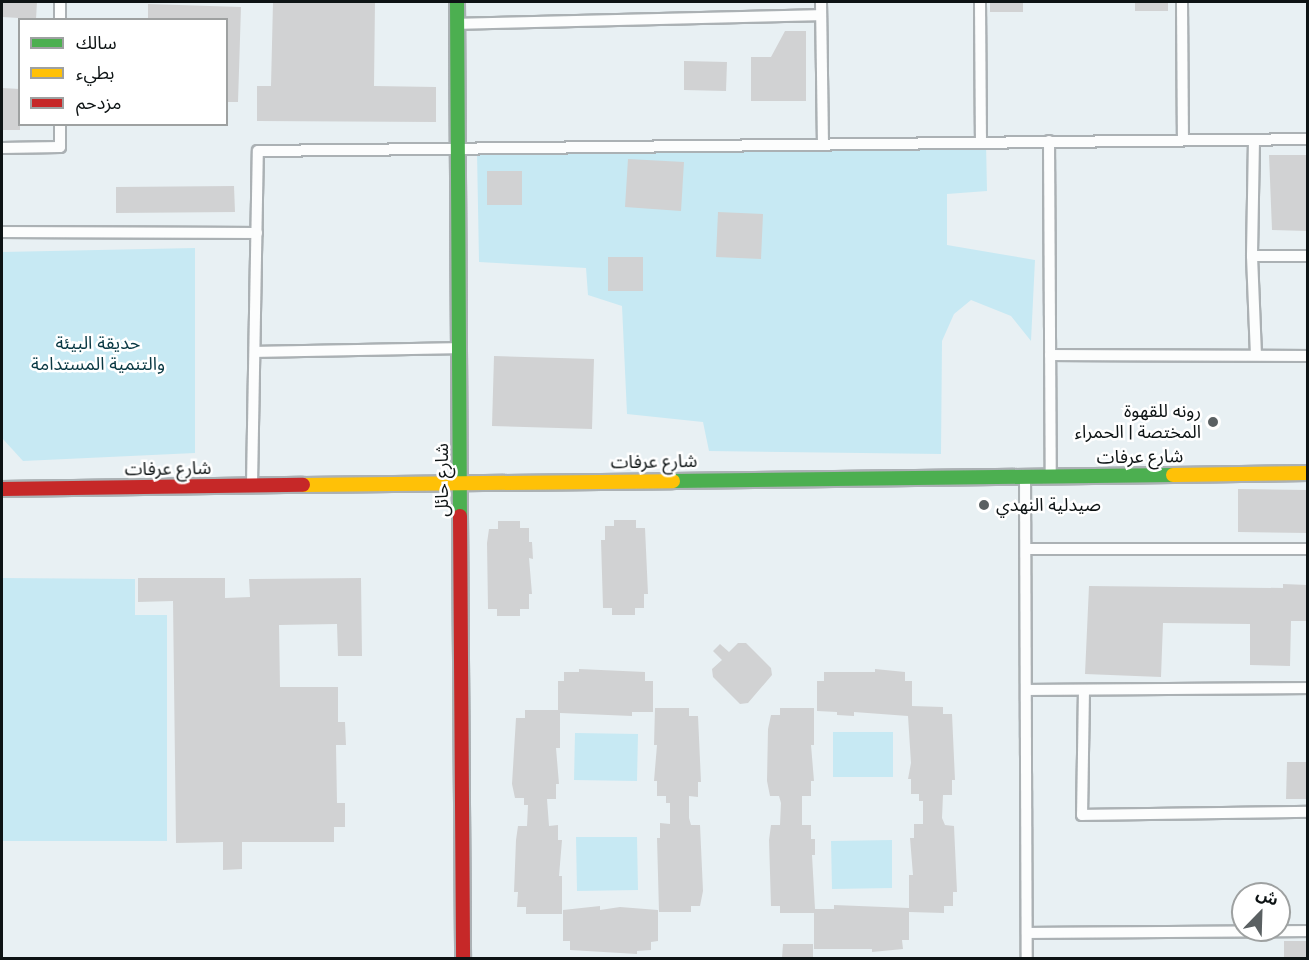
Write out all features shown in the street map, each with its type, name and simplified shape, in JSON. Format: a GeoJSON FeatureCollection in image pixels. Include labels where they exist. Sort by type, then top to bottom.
{"type":"FeatureCollection","features":[{"type":"Feature","properties":{"kind":"street"},"geometry":{"type":"LineString","coordinates":[[60,2],[60,18]]}},
{"type":"Feature","properties":{"kind":"street","name":"شارع حائل"},"geometry":{"type":"LineString","coordinates":[[457,2],[463,958]]}},
{"type":"Feature","properties":{"kind":"street"},"geometry":{"type":"LineString","coordinates":[[821,2],[823,143]]}},
{"type":"Feature","properties":{"kind":"street"},"geometry":{"type":"LineString","coordinates":[[980,2],[981,142]]}},
{"type":"Feature","properties":{"kind":"street"},"geometry":{"type":"LineString","coordinates":[[1182,2],[1183,140]]}},
{"type":"Feature","properties":{"kind":"street"},"geometry":{"type":"LineString","coordinates":[[456,24],[821,15]]}},
{"type":"Feature","properties":{"kind":"street"},"geometry":{"type":"LineString","coordinates":[[2,148],[60,147],[60,126]]}},
{"type":"Feature","properties":{"kind":"street"},"geometry":{"type":"LineString","coordinates":[[252,485],[258,151],[459,146],[1308,139]]}},
{"type":"Feature","properties":{"kind":"street"},"geometry":{"type":"LineString","coordinates":[[1254,140],[1252,256],[1256,355]]}},
{"type":"Feature","properties":{"kind":"street"},"geometry":{"type":"LineString","coordinates":[[1049,141],[1051,476]]}},
{"type":"Feature","properties":{"kind":"street"},"geometry":{"type":"LineString","coordinates":[[2,232],[257,233]]}},
{"type":"Feature","properties":{"kind":"street"},"geometry":{"type":"LineString","coordinates":[[1252,256],[1308,256]]}},
{"type":"Feature","properties":{"kind":"street"},"geometry":{"type":"LineString","coordinates":[[256,352],[460,348]]}},
{"type":"Feature","properties":{"kind":"street"},"geometry":{"type":"LineString","coordinates":[[1050,355],[1308,356]]}},
{"type":"Feature","properties":{"kind":"street","name":"شارع عرفات"},"geometry":{"type":"LineString","coordinates":[[2,489],[1308,473]]}},
{"type":"Feature","properties":{"kind":"street"},"geometry":{"type":"LineString","coordinates":[[1025,476],[1027,958]]}},
{"type":"Feature","properties":{"kind":"street"},"geometry":{"type":"LineString","coordinates":[[1026,549],[1308,549]]}},
{"type":"Feature","properties":{"kind":"street"},"geometry":{"type":"LineString","coordinates":[[1027,690],[1308,688]]}},
{"type":"Feature","properties":{"kind":"street"},"geometry":{"type":"LineString","coordinates":[[1084,690],[1082,815],[1308,812]]}},
{"type":"Feature","properties":{"kind":"street"},"geometry":{"type":"LineString","coordinates":[[1027,933],[1308,931]]}},
{"type":"Feature","properties":{"kind":"green space"},"geometry":{"type":"Polygon","coordinates":[[[986,142],[987,191],[947,194],[947,245],[1035,260],[1031,341],[1011,316],[971,300],[954,314],[942,341],[941,454],[709,451],[703,422],[627,414],[622,306],[588,295],[586,268],[479,262],[477,152],[986,142]]]}},
{"type":"Feature","properties":{"kind":"green space","name":"حديقة البيئة والتنمية المستدامة"},"geometry":{"type":"Polygon","coordinates":[[[195,248],[195,453],[23,461],[2,438],[2,252],[195,248]]]}},
{"type":"Feature","properties":{"kind":"green space"},"geometry":{"type":"Polygon","coordinates":[[[2,578],[135,579],[135,615],[167,615],[167,841],[2,841],[2,578]]]}},
{"type":"Feature","properties":{"kind":"green space"},"geometry":{"type":"Polygon","coordinates":[[[833,732],[893,732],[893,777],[833,777],[833,732]]]}},
{"type":"Feature","properties":{"kind":"green space"},"geometry":{"type":"Polygon","coordinates":[[[575,733],[638,734],[637,781],[574,780],[575,733]]]}},
{"type":"Feature","properties":{"kind":"green space"},"geometry":{"type":"Polygon","coordinates":[[[576,837],[637,837],[638,890],[577,891],[576,837]]]}},
{"type":"Feature","properties":{"kind":"green space"},"geometry":{"type":"Polygon","coordinates":[[[892,840],[892,888],[832,889],[831,841],[892,840]]]}},
{"type":"Feature","properties":{"kind":"building"},"geometry":{"type":"Polygon","coordinates":[[[2,2],[37,2],[36,18],[2,17],[2,2]]]}},
{"type":"Feature","properties":{"kind":"building"},"geometry":{"type":"Polygon","coordinates":[[[273,2],[375,2],[374,86],[436,87],[436,122],[257,121],[257,86],[271,86],[273,2]]]}},
{"type":"Feature","properties":{"kind":"building"},"geometry":{"type":"Polygon","coordinates":[[[990,2],[1023,2],[1023,12],[990,12],[990,2]]]}},
{"type":"Feature","properties":{"kind":"building"},"geometry":{"type":"Polygon","coordinates":[[[1135,2],[1168,2],[1168,11],[1135,11],[1135,2]]]}},
{"type":"Feature","properties":{"kind":"building"},"geometry":{"type":"Polygon","coordinates":[[[148,4],[241,7],[238,102],[228,102],[228,18],[148,18],[148,4]]]}},
{"type":"Feature","properties":{"kind":"building"},"geometry":{"type":"Polygon","coordinates":[[[785,31],[806,31],[806,101],[751,101],[751,57],[771,57],[785,31]]]}},
{"type":"Feature","properties":{"kind":"building"},"geometry":{"type":"Polygon","coordinates":[[[684,61],[727,62],[726,91],[684,90],[684,61]]]}},
{"type":"Feature","properties":{"kind":"building"},"geometry":{"type":"Polygon","coordinates":[[[2,88],[18,89],[18,126],[20,130],[2,130],[2,88]]]}},
{"type":"Feature","properties":{"kind":"building"},"geometry":{"type":"Polygon","coordinates":[[[1269,155],[1308,155],[1308,231],[1272,230],[1269,155]]]}},
{"type":"Feature","properties":{"kind":"building"},"geometry":{"type":"Polygon","coordinates":[[[628,159],[684,162],[681,211],[625,207],[628,159]]]}},
{"type":"Feature","properties":{"kind":"building"},"geometry":{"type":"Polygon","coordinates":[[[487,171],[522,171],[522,205],[487,205],[487,171]]]}},
{"type":"Feature","properties":{"kind":"building"},"geometry":{"type":"Polygon","coordinates":[[[234,186],[235,212],[116,213],[116,187],[234,186]]]}},
{"type":"Feature","properties":{"kind":"building"},"geometry":{"type":"Polygon","coordinates":[[[718,212],[763,214],[761,259],[716,257],[718,212]]]}},
{"type":"Feature","properties":{"kind":"building"},"geometry":{"type":"Polygon","coordinates":[[[608,257],[643,257],[643,291],[608,291],[608,257]]]}},
{"type":"Feature","properties":{"kind":"building"},"geometry":{"type":"Polygon","coordinates":[[[494,356],[594,359],[592,429],[492,426],[494,356]]]}},
{"type":"Feature","properties":{"kind":"building"},"geometry":{"type":"Polygon","coordinates":[[[1238,489],[1308,490],[1308,533],[1238,532],[1238,489]]]}},
{"type":"Feature","properties":{"kind":"building"},"geometry":{"type":"Polygon","coordinates":[[[614,520],[636,520],[636,528],[645,528],[648,594],[644,594],[644,608],[635,608],[635,615],[612,615],[612,608],[603,608],[601,540],[605,540],[605,526],[614,526],[614,520]]]}},
{"type":"Feature","properties":{"kind":"building"},"geometry":{"type":"Polygon","coordinates":[[[498,521],[520,521],[520,528],[529,528],[533,559],[529,558],[532,594],[529,594],[529,609],[520,609],[520,616],[497,616],[497,609],[488,609],[487,543],[489,529],[498,529],[498,521]]]}},
{"type":"Feature","properties":{"kind":"building"},"geometry":{"type":"Polygon","coordinates":[[[138,578],[225,578],[225,598],[250,597],[249,579],[361,578],[362,656],[338,656],[337,624],[279,625],[280,687],[338,687],[338,722],[345,722],[346,745],[336,745],[337,803],[345,803],[345,827],[334,827],[334,842],[242,842],[242,869],[223,870],[223,842],[176,843],[173,601],[138,602],[138,578]]]}},
{"type":"Feature","properties":{"kind":"building"},"geometry":{"type":"Polygon","coordinates":[[[1283,584],[1308,585],[1308,621],[1291,621],[1290,666],[1250,665],[1250,624],[1163,623],[1161,677],[1085,674],[1089,586],[1283,588],[1283,584]]]}},
{"type":"Feature","properties":{"kind":"building"},"geometry":{"type":"Polygon","coordinates":[[[738,643],[746,643],[771,668],[772,675],[748,703],[740,704],[713,677],[712,669],[722,660],[713,651],[720,644],[729,652],[738,643]]]}},
{"type":"Feature","properties":{"kind":"building"},"geometry":{"type":"Polygon","coordinates":[[[579,669],[645,672],[645,681],[653,681],[653,712],[632,712],[632,716],[560,713],[560,748],[556,748],[559,784],[556,784],[556,799],[547,799],[549,826],[558,825],[558,840],[562,840],[559,876],[562,876],[562,914],[526,914],[526,907],[517,907],[518,892],[514,892],[518,826],[527,826],[528,805],[524,805],[524,798],[515,798],[512,784],[516,718],[525,718],[525,710],[558,710],[558,681],[564,681],[564,672],[579,672],[579,669]]]}},
{"type":"Feature","properties":{"kind":"building"},"geometry":{"type":"Polygon","coordinates":[[[875,669],[905,672],[905,681],[912,681],[912,706],[943,707],[943,714],[952,714],[955,780],[952,780],[952,795],[943,795],[942,818],[945,825],[954,826],[957,892],[953,892],[953,906],[944,906],[944,913],[909,912],[909,875],[913,875],[910,838],[914,838],[914,824],[923,824],[923,801],[919,801],[919,794],[911,794],[911,779],[908,779],[911,763],[908,716],[854,712],[854,716],[817,711],[817,681],[824,681],[824,672],[875,672],[875,669]]]}},
{"type":"Feature","properties":{"kind":"building"},"geometry":{"type":"Polygon","coordinates":[[[655,708],[689,708],[689,716],[698,716],[701,782],[698,782],[698,797],[689,796],[689,818],[691,825],[700,825],[703,891],[700,906],[691,906],[691,912],[659,912],[657,838],[660,838],[660,823],[670,824],[670,803],[666,803],[666,796],[657,796],[657,781],[654,781],[657,745],[654,745],[655,708]]]}},
{"type":"Feature","properties":{"kind":"building"},"geometry":{"type":"Polygon","coordinates":[[[780,708],[814,708],[814,745],[811,745],[814,781],[811,781],[811,796],[802,796],[802,825],[811,825],[811,839],[815,839],[815,855],[812,855],[815,909],[834,909],[834,905],[909,908],[909,940],[902,940],[903,949],[872,952],[872,949],[814,949],[814,913],[780,913],[780,906],[771,906],[769,840],[771,825],[780,825],[781,803],[779,796],[770,796],[767,781],[768,729],[771,715],[780,715],[780,708]]]}},
{"type":"Feature","properties":{"kind":"building"},"geometry":{"type":"Polygon","coordinates":[[[1287,762],[1308,762],[1308,799],[1286,799],[1287,762]]]}},
{"type":"Feature","properties":{"kind":"building"},"geometry":{"type":"Polygon","coordinates":[[[600,906],[600,910],[620,907],[658,910],[658,941],[651,942],[651,950],[637,951],[637,954],[570,950],[570,941],[563,941],[563,910],[600,906]]]}},
{"type":"Feature","properties":{"kind":"building"},"geometry":{"type":"Polygon","coordinates":[[[1308,941],[1308,958],[1284,958],[1284,942],[1308,941]]]}},
{"type":"Feature","properties":{"kind":"building"},"geometry":{"type":"Polygon","coordinates":[[[783,944],[813,944],[813,958],[782,958],[783,944]]]}},
{"type":"Feature","properties":{"kind":"traffic: fast"},"geometry":{"type":"LineString","coordinates":[[457,2],[460,516]]}},
{"type":"Feature","properties":{"kind":"traffic: fast"},"geometry":{"type":"LineString","coordinates":[[673,481],[1173,475]]}},
{"type":"Feature","properties":{"kind":"traffic: slow"},"geometry":{"type":"LineString","coordinates":[[1173,475],[1308,473]]}},
{"type":"Feature","properties":{"kind":"traffic: slow"},"geometry":{"type":"LineString","coordinates":[[303,485],[673,481]]}},
{"type":"Feature","properties":{"kind":"traffic: jam"},"geometry":{"type":"LineString","coordinates":[[2,489],[303,485]]}},
{"type":"Feature","properties":{"kind":"traffic: jam"},"geometry":{"type":"LineString","coordinates":[[460,516],[463,958]]}},
{"type":"Feature","properties":{"kind":"place","name":"رونه للقهوة المختصة | الحمراء"},"geometry":{"type":"Point","coordinates":[1213,422]}},
{"type":"Feature","properties":{"kind":"place","name":"صيدلية النهدي"},"geometry":{"type":"Point","coordinates":[984,505]}}]}
